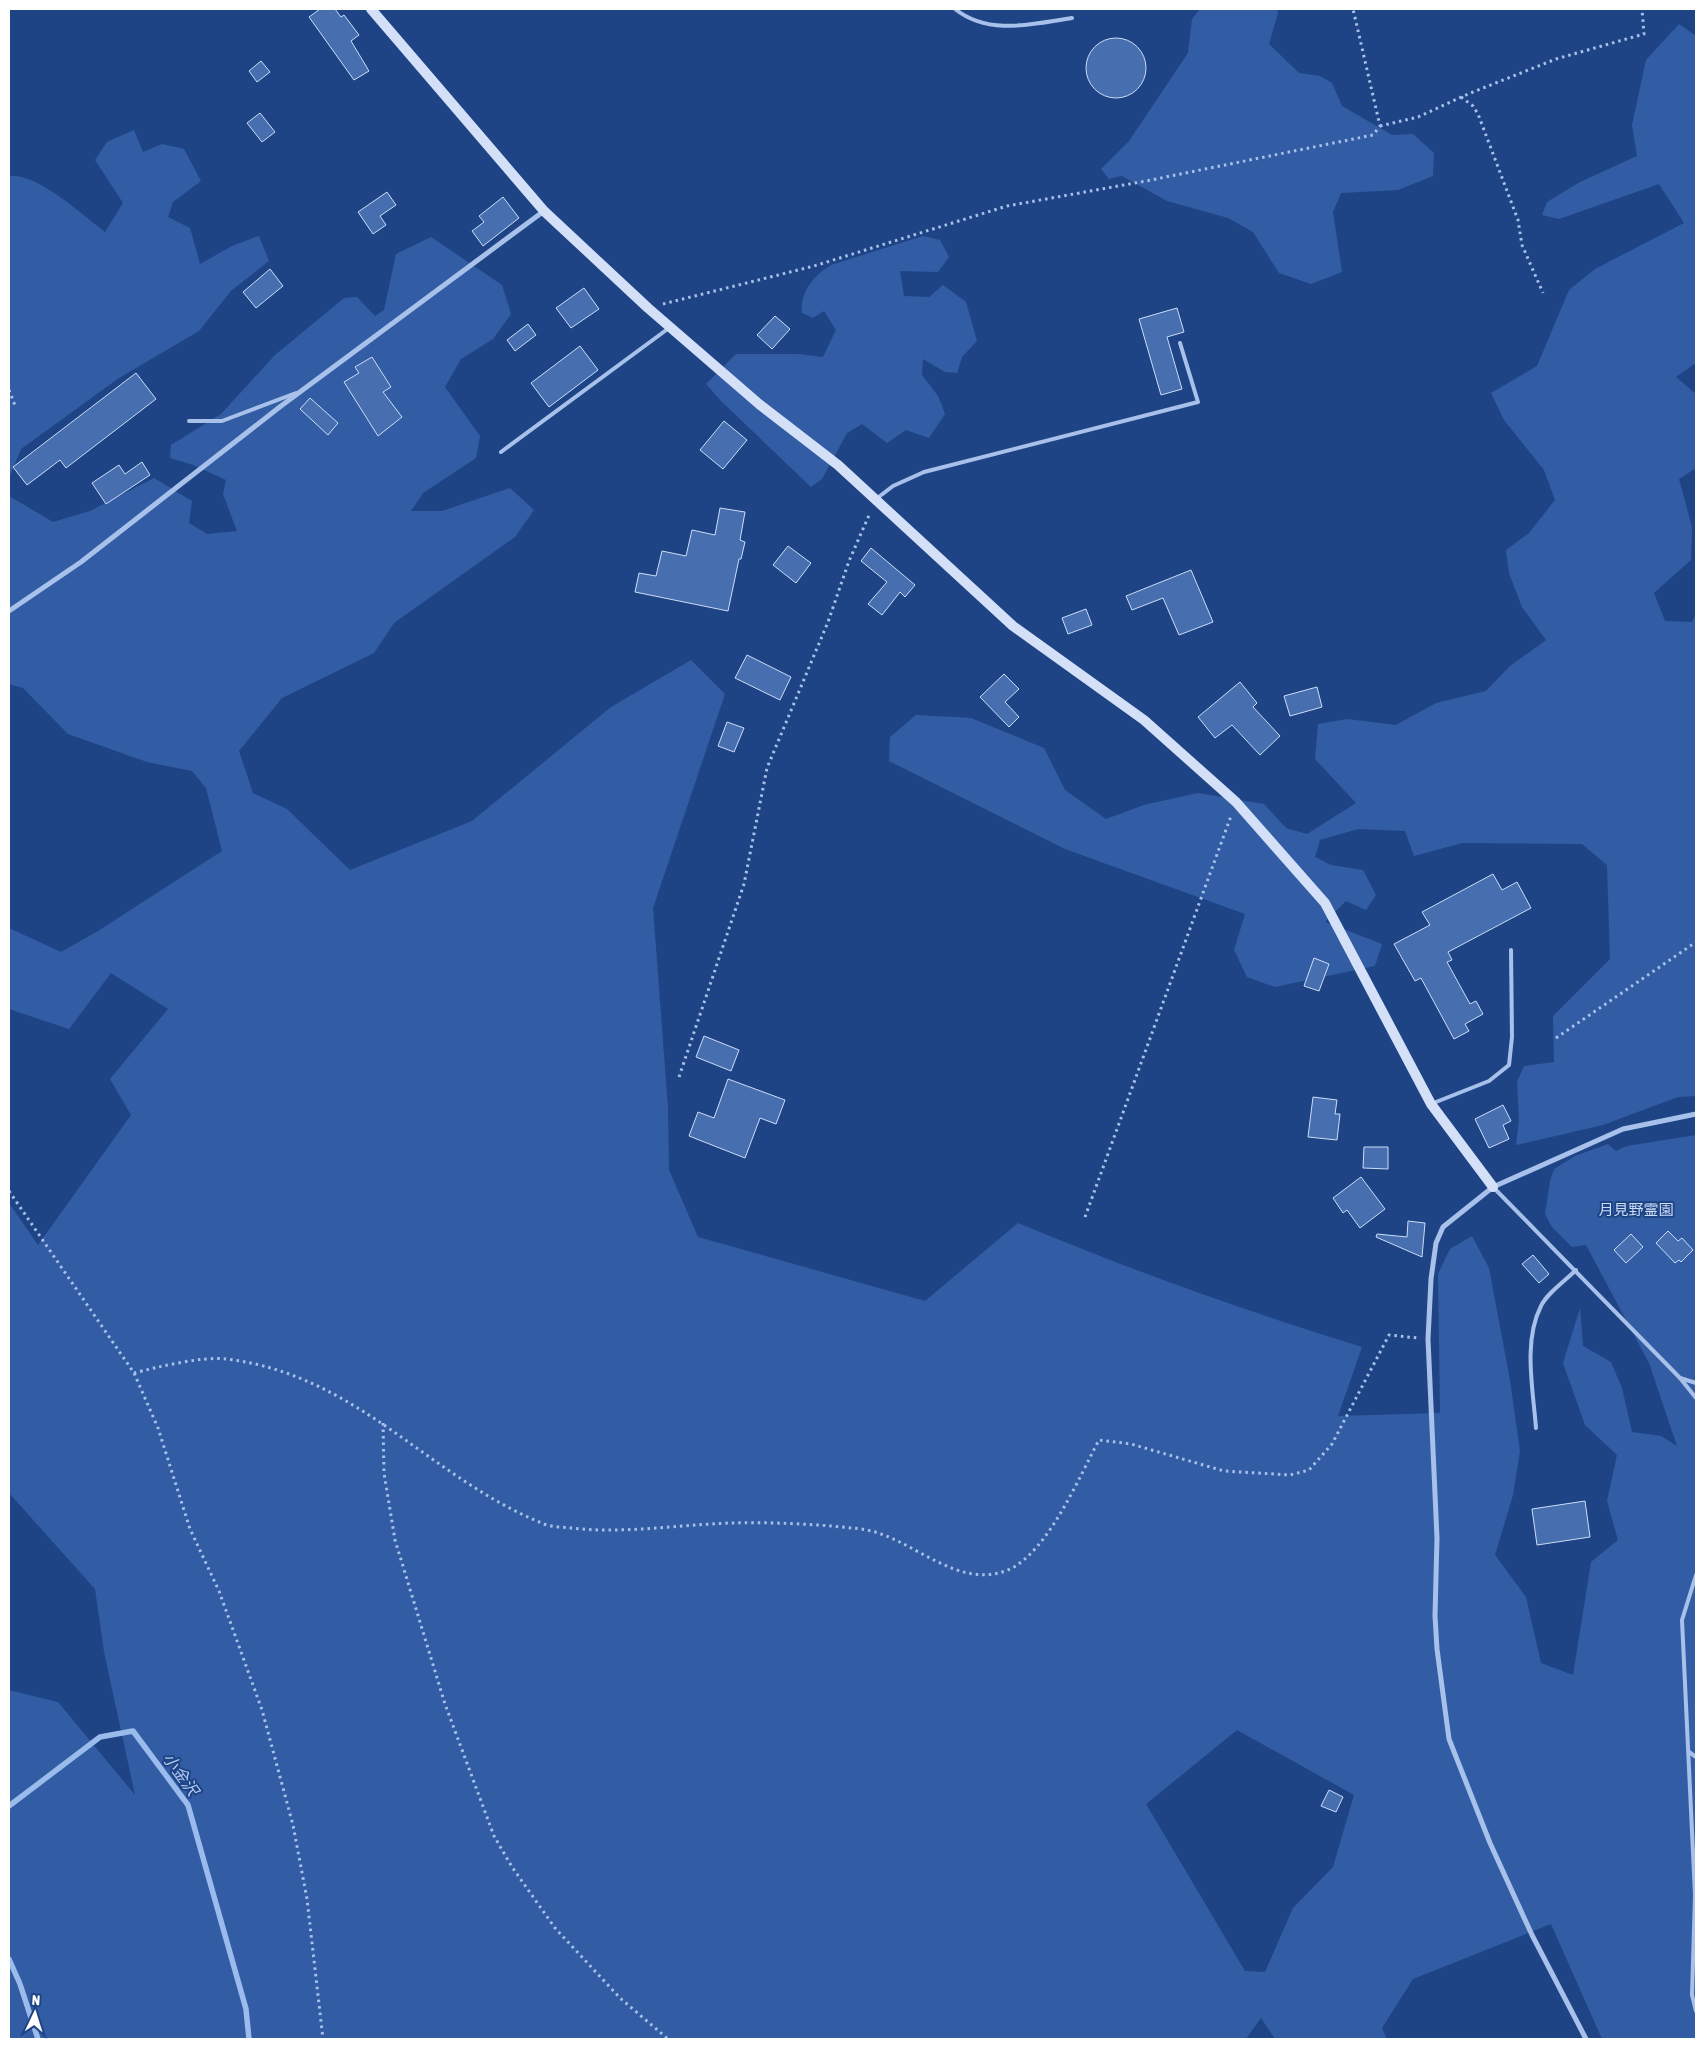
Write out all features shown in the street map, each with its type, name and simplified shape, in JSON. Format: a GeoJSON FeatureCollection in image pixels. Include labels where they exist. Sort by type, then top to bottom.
{"type":"FeatureCollection","features":[{"type":"Feature","properties":{"kind":"street"},"geometry":{"type":"LineString","coordinates":[[371,9],[544,211],[648,308],[759,404],[838,465],[1013,626],[1144,720],[1236,802],[1325,903],[1431,1104],[1493,1187]]}},
{"type":"Feature","properties":{"kind":"street"},"geometry":{"type":"LineString","coordinates":[[9,611],[80,562],[301,391],[544,211]]}},
{"type":"Feature","properties":{"kind":"street"},"geometry":{"type":"LineString","coordinates":[[1586,2039],[1509,1885],[1449,1739],[1435,1624],[1437,1538],[1428,1339],[1431,1279],[1436,1243],[1443,1227],[1493,1187],[1623,1129],[1696,1114]]}},
{"type":"Feature","properties":{"kind":"lane"},"geometry":{"type":"LineString","coordinates":[[954,9],[969,20],[1007,27],[1072,18]]}},
{"type":"Feature","properties":{"kind":"lane"},"geometry":{"type":"LineString","coordinates":[[501,452],[671,327]]}},
{"type":"Feature","properties":{"kind":"lane"},"geometry":{"type":"LineString","coordinates":[[876,500],[893,486],[924,472],[1198,402],[1180,342]]}},
{"type":"Feature","properties":{"kind":"lane"},"geometry":{"type":"LineString","coordinates":[[189,421],[222,421],[301,391]]}},
{"type":"Feature","properties":{"kind":"lane"},"geometry":{"type":"LineString","coordinates":[[1431,1104],[1489,1081],[1509,1065],[1512,1037],[1511,950]]}},
{"type":"Feature","properties":{"kind":"lane"},"geometry":{"type":"LineString","coordinates":[[1493,1187],[1680,1378],[1696,1398]]}},
{"type":"Feature","properties":{"kind":"lane"},"geometry":{"type":"LineString","coordinates":[[1536,1428],[1532,1359],[1533,1327],[1541,1304],[1576,1270]]}},
{"type":"Feature","properties":{"kind":"lane"},"geometry":{"type":"LineString","coordinates":[[1680,1378],[1696,1382]]}},
{"type":"Feature","properties":{"kind":"lane"},"geometry":{"type":"LineString","coordinates":[[1696,1575],[1682,1620],[1696,1895],[1692,1995],[1696,2011]]}},
{"type":"Feature","properties":{"kind":"lane"},"geometry":{"type":"LineString","coordinates":[[1689,1752],[1696,1757]]}},
{"type":"Feature","properties":{"kind":"path"},"geometry":{"type":"LineString","coordinates":[[1353,9],[1380,126]]}},
{"type":"Feature","properties":{"kind":"path"},"geometry":{"type":"LineString","coordinates":[[648,308],[814,266],[1007,206],[1146,182],[1373,135],[1380,126],[1418,117],[1461,97],[1556,59],[1644,34],[1642,9]]}},
{"type":"Feature","properties":{"kind":"path"},"geometry":{"type":"LineString","coordinates":[[1461,97],[1473,106],[1478,114],[1518,220],[1522,245],[1543,293]]}},
{"type":"Feature","properties":{"kind":"path"},"geometry":{"type":"LineString","coordinates":[[9,390],[16,408]]}},
{"type":"Feature","properties":{"kind":"path"},"geometry":{"type":"LineString","coordinates":[[679,1077],[744,884],[767,768],[828,622],[849,561],[876,500]]}},
{"type":"Feature","properties":{"kind":"path"},"geometry":{"type":"LineString","coordinates":[[1085,1217],[1236,802]]}},
{"type":"Feature","properties":{"kind":"path"},"geometry":{"type":"LineString","coordinates":[[1556,1038],[1696,942]]}},
{"type":"Feature","properties":{"kind":"path"},"geometry":{"type":"LineString","coordinates":[[9,1191],[134,1373],[158,1428],[190,1530],[219,1591],[262,1710],[297,1843],[307,1899],[323,2039]]}},
{"type":"Feature","properties":{"kind":"path"},"geometry":{"type":"LineString","coordinates":[[134,1373],[165,1365],[224,1358],[282,1371],[333,1392],[383,1422],[506,1507],[548,1526],[590,1530],[732,1523],[864,1529],[899,1540],[927,1557],[960,1572],[991,1574],[1008,1570],[1024,1560],[1050,1530],[1099,1440],[1131,1444],[1224,1471],[1290,1475],[1309,1470],[1332,1444],[1389,1335],[1428,1339]]}},
{"type":"Feature","properties":{"kind":"path"},"geometry":{"type":"LineString","coordinates":[[383,1422],[384,1473],[395,1540],[445,1704],[494,1836],[512,1867],[555,1928],[620,1998],[668,2039]]}},
{"type":"Feature","properties":{"kind":"green space"},"geometry":{"type":"Polygon","coordinates":[[[1200,9],[1277,9],[1278,13],[1269,44],[1299,73],[1320,76],[1332,83],[1342,106],[1392,135],[1413,134],[1434,153],[1433,176],[1398,190],[1341,193],[1333,212],[1342,272],[1311,284],[1279,273],[1253,232],[1228,218],[1167,201],[1122,176],[1109,179],[1101,169],[1129,141],[1188,53],[1192,19],[1200,9]]]}},
{"type":"Feature","properties":{"kind":"green space"},"geometry":{"type":"Polygon","coordinates":[[[1679,24],[1696,36],[1696,363],[1676,377],[1696,394],[1696,468],[1679,479],[1692,527],[1691,560],[1654,593],[1665,621],[1692,622],[1696,614],[1696,1096],[1678,1097],[1603,1125],[1516,1145],[1519,1120],[1517,1082],[1524,1066],[1554,1062],[1553,1016],[1610,959],[1607,865],[1582,844],[1462,843],[1414,856],[1405,831],[1358,829],[1320,840],[1315,857],[1331,865],[1363,870],[1376,895],[1366,910],[1346,901],[1325,922],[1382,944],[1375,966],[1275,987],[1247,977],[1234,950],[1245,914],[1065,849],[889,761],[890,737],[916,715],[971,718],[1044,748],[1065,790],[1106,819],[1144,805],[1198,793],[1264,804],[1286,828],[1307,834],[1356,803],[1315,759],[1318,724],[1347,719],[1396,725],[1436,703],[1486,691],[1510,666],[1546,640],[1522,607],[1509,573],[1506,550],[1529,533],[1555,500],[1544,470],[1504,420],[1491,393],[1537,366],[1569,290],[1595,269],[1684,223],[1659,184],[1559,219],[1542,215],[1547,202],[1580,182],[1637,156],[1632,125],[1646,60],[1679,24]]]}},
{"type":"Feature","properties":{"kind":"green space"},"geometry":{"type":"Polygon","coordinates":[[[134,130],[143,152],[162,144],[184,149],[201,181],[173,202],[168,217],[190,228],[200,264],[232,246],[259,236],[269,261],[231,291],[199,331],[119,378],[21,449],[9,478],[9,176],[21,177],[46,188],[105,232],[123,203],[95,160],[107,142],[134,130]]]}},
{"type":"Feature","properties":{"kind":"green space"},"geometry":{"type":"Polygon","coordinates":[[[923,236],[940,240],[949,257],[938,272],[900,271],[904,296],[929,297],[943,285],[966,302],[977,341],[962,357],[957,373],[945,372],[923,359],[922,375],[938,396],[945,414],[929,438],[906,430],[887,443],[862,424],[847,433],[822,479],[811,487],[721,401],[706,384],[736,354],[798,354],[823,357],[836,330],[824,311],[813,318],[802,313],[803,298],[813,279],[831,265],[923,236]]]}},
{"type":"Feature","properties":{"kind":"green space","name":"月見野霊園"},"geometry":{"type":"Polygon","coordinates":[[[431,237],[502,285],[511,314],[493,339],[461,359],[445,387],[480,436],[476,458],[423,493],[411,511],[442,511],[510,488],[534,510],[515,537],[394,623],[374,653],[282,698],[239,751],[253,793],[287,809],[350,870],[472,821],[611,707],[691,660],[725,694],[653,908],[668,1108],[669,1170],[698,1237],[925,1301],[1018,1223],[1188,1289],[1362,1347],[1338,1416],[1440,1413],[1438,1274],[1450,1249],[1472,1236],[1489,1268],[1510,1380],[1520,1451],[1513,1495],[1495,1555],[1526,1597],[1541,1663],[1573,1675],[1591,1562],[1618,1540],[1607,1501],[1617,1455],[1585,1425],[1563,1363],[1580,1308],[1583,1346],[1611,1362],[1622,1388],[1632,1432],[1661,1436],[1677,1446],[1649,1363],[1586,1245],[1572,1247],[1552,1227],[1545,1214],[1550,1181],[1554,1169],[1575,1156],[1608,1144],[1616,1151],[1627,1146],[1696,1135],[1696,2039],[1602,2039],[1551,1924],[1413,1979],[1382,2028],[1387,2039],[1275,2039],[1261,2018],[1246,2039],[9,2039],[9,1690],[58,1702],[135,1795],[104,1652],[95,1589],[9,1493],[9,1203],[38,1245],[131,1115],[110,1079],[168,1009],[111,973],[69,1029],[9,1009],[9,928],[61,952],[98,931],[222,851],[206,788],[192,771],[147,762],[68,734],[23,688],[9,684],[9,496],[53,522],[90,511],[154,478],[192,501],[189,523],[207,534],[237,531],[223,494],[226,480],[193,465],[170,458],[171,445],[221,414],[275,355],[344,298],[357,297],[375,316],[384,310],[396,254],[431,237]],[[1237,1730],[1146,1804],[1245,1971],[1265,1972],[1293,1908],[1333,1867],[1354,1795],[1237,1730]]]}},
{"type":"Feature","properties":{"kind":"building"},"geometry":{"type":"Polygon","coordinates":[[[320,9],[335,9],[341,17],[344,15],[359,35],[351,41],[369,71],[354,80],[309,17],[320,9]]]}},
{"type":"Feature","properties":{"kind":"building"},"geometry":{"type":"Polygon","coordinates":[[[1110,38],[1122,38],[1138,46],[1144,56],[1146,68],[1144,80],[1138,90],[1122,98],[1110,98],[1094,90],[1086,74],[1086,62],[1094,46],[1110,38]]]}},
{"type":"Feature","properties":{"kind":"building"},"geometry":{"type":"Polygon","coordinates":[[[261,61],[270,72],[257,82],[249,71],[261,61]]]}},
{"type":"Feature","properties":{"kind":"building"},"geometry":{"type":"Polygon","coordinates":[[[260,113],[275,132],[262,142],[247,123],[260,113]]]}},
{"type":"Feature","properties":{"kind":"building"},"geometry":{"type":"Polygon","coordinates":[[[387,192],[396,205],[380,216],[386,225],[373,234],[358,212],[387,192]]]}},
{"type":"Feature","properties":{"kind":"building"},"geometry":{"type":"Polygon","coordinates":[[[503,197],[519,218],[483,246],[472,231],[484,222],[479,216],[503,197]]]}},
{"type":"Feature","properties":{"kind":"building"},"geometry":{"type":"Polygon","coordinates":[[[270,269],[283,286],[256,308],[243,292],[270,269]]]}},
{"type":"Feature","properties":{"kind":"building"},"geometry":{"type":"Polygon","coordinates":[[[584,288],[599,309],[571,328],[556,308],[584,288]]]}},
{"type":"Feature","properties":{"kind":"building"},"geometry":{"type":"Polygon","coordinates":[[[1177,308],[1184,332],[1167,337],[1182,389],[1161,395],[1139,319],[1177,308]]]}},
{"type":"Feature","properties":{"kind":"building"},"geometry":{"type":"Polygon","coordinates":[[[775,316],[790,329],[772,349],[757,335],[775,316]]]}},
{"type":"Feature","properties":{"kind":"building"},"geometry":{"type":"Polygon","coordinates":[[[528,324],[536,335],[515,351],[507,340],[528,324]]]}},
{"type":"Feature","properties":{"kind":"building"},"geometry":{"type":"Polygon","coordinates":[[[580,346],[598,370],[549,407],[531,383],[580,346]]]}},
{"type":"Feature","properties":{"kind":"building"},"geometry":{"type":"Polygon","coordinates":[[[372,357],[391,387],[383,392],[402,417],[378,436],[344,382],[359,373],[355,367],[372,357]]]}},
{"type":"Feature","properties":{"kind":"building"},"geometry":{"type":"Polygon","coordinates":[[[136,373],[156,399],[66,468],[60,460],[27,485],[13,467],[136,373]]]}},
{"type":"Feature","properties":{"kind":"building"},"geometry":{"type":"Polygon","coordinates":[[[310,398],[338,423],[328,435],[300,409],[310,398]]]}},
{"type":"Feature","properties":{"kind":"building"},"geometry":{"type":"Polygon","coordinates":[[[724,421],[747,440],[723,469],[700,450],[724,421]]]}},
{"type":"Feature","properties":{"kind":"building"},"geometry":{"type":"Polygon","coordinates":[[[142,462],[150,475],[106,504],[92,483],[119,465],[125,474],[142,462]]]}},
{"type":"Feature","properties":{"kind":"building"},"geometry":{"type":"Polygon","coordinates":[[[720,508],[745,512],[740,540],[745,542],[741,559],[739,559],[728,611],[635,592],[639,573],[656,576],[662,551],[686,556],[692,530],[715,535],[720,508]]]}},
{"type":"Feature","properties":{"kind":"building"},"geometry":{"type":"Polygon","coordinates":[[[788,546],[811,563],[796,583],[773,565],[788,546]]]}},
{"type":"Feature","properties":{"kind":"building"},"geometry":{"type":"Polygon","coordinates":[[[871,548],[915,585],[905,597],[900,592],[882,615],[868,604],[887,582],[861,561],[871,548]]]}},
{"type":"Feature","properties":{"kind":"building"},"geometry":{"type":"Polygon","coordinates":[[[1191,570],[1213,622],[1179,635],[1163,598],[1132,610],[1126,596],[1191,570]]]}},
{"type":"Feature","properties":{"kind":"building"},"geometry":{"type":"Polygon","coordinates":[[[1086,609],[1092,625],[1068,634],[1062,618],[1086,609]]]}},
{"type":"Feature","properties":{"kind":"building"},"geometry":{"type":"Polygon","coordinates":[[[747,655],[791,677],[780,700],[735,678],[747,655]]]}},
{"type":"Feature","properties":{"kind":"building"},"geometry":{"type":"Polygon","coordinates":[[[1004,674],[1019,689],[1005,702],[1019,717],[1009,727],[980,697],[1004,674]]]}},
{"type":"Feature","properties":{"kind":"building"},"geometry":{"type":"Polygon","coordinates":[[[1240,682],[1257,703],[1253,707],[1280,736],[1260,755],[1232,725],[1215,738],[1198,717],[1240,682]]]}},
{"type":"Feature","properties":{"kind":"building"},"geometry":{"type":"Polygon","coordinates":[[[1317,687],[1322,707],[1290,716],[1284,696],[1317,687]]]}},
{"type":"Feature","properties":{"kind":"building"},"geometry":{"type":"Polygon","coordinates":[[[727,722],[744,728],[734,752],[718,746],[727,722]]]}},
{"type":"Feature","properties":{"kind":"building"},"geometry":{"type":"Polygon","coordinates":[[[1493,874],[1502,890],[1517,882],[1531,908],[1448,952],[1452,960],[1447,962],[1470,1004],[1476,1001],[1483,1014],[1465,1024],[1469,1031],[1454,1039],[1421,978],[1415,981],[1394,944],[1430,925],[1422,912],[1493,874]]]}},
{"type":"Feature","properties":{"kind":"building"},"geometry":{"type":"Polygon","coordinates":[[[1314,958],[1329,964],[1319,991],[1304,986],[1314,958]]]}},
{"type":"Feature","properties":{"kind":"building"},"geometry":{"type":"Polygon","coordinates":[[[704,1036],[739,1050],[731,1071],[696,1057],[704,1036]]]}},
{"type":"Feature","properties":{"kind":"building"},"geometry":{"type":"Polygon","coordinates":[[[728,1079],[785,1100],[776,1124],[760,1118],[745,1158],[689,1136],[698,1112],[714,1118],[728,1079]]]}},
{"type":"Feature","properties":{"kind":"building"},"geometry":{"type":"Polygon","coordinates":[[[1313,1097],[1337,1100],[1335,1114],[1340,1114],[1337,1140],[1308,1137],[1313,1097]]]}},
{"type":"Feature","properties":{"kind":"building"},"geometry":{"type":"Polygon","coordinates":[[[1503,1105],[1511,1121],[1503,1125],[1509,1139],[1489,1148],[1475,1119],[1503,1105]]]}},
{"type":"Feature","properties":{"kind":"building"},"geometry":{"type":"Polygon","coordinates":[[[1364,1147],[1388,1147],[1388,1169],[1363,1168],[1364,1147]]]}},
{"type":"Feature","properties":{"kind":"building"},"geometry":{"type":"Polygon","coordinates":[[[1361,1177],[1385,1209],[1360,1228],[1347,1210],[1343,1213],[1333,1198],[1361,1177]]]}},
{"type":"Feature","properties":{"kind":"building"},"geometry":{"type":"Polygon","coordinates":[[[1408,1221],[1425,1223],[1422,1257],[1376,1237],[1377,1234],[1407,1237],[1408,1221]]]}},
{"type":"Feature","properties":{"kind":"building"},"geometry":{"type":"Polygon","coordinates":[[[1668,1231],[1678,1241],[1682,1238],[1693,1250],[1681,1262],[1679,1260],[1675,1263],[1656,1243],[1668,1231]]]}},
{"type":"Feature","properties":{"kind":"building"},"geometry":{"type":"Polygon","coordinates":[[[1631,1234],[1643,1247],[1626,1263],[1614,1250],[1631,1234]]]}},
{"type":"Feature","properties":{"kind":"building"},"geometry":{"type":"Polygon","coordinates":[[[1533,1255],[1549,1274],[1539,1283],[1522,1264],[1533,1255]]]}},
{"type":"Feature","properties":{"kind":"building"},"geometry":{"type":"Polygon","coordinates":[[[1585,1501],[1590,1537],[1537,1545],[1532,1509],[1585,1501]]]}},
{"type":"Feature","properties":{"kind":"building"},"geometry":{"type":"Polygon","coordinates":[[[1329,1790],[1343,1797],[1336,1812],[1321,1806],[1329,1790]]]}},
{"type":"Feature","properties":{"kind":"waterway","name":"小金沢"},"geometry":{"type":"LineString","coordinates":[[9,1806],[100,1737],[133,1731],[188,1805],[246,2009],[249,2039]]}},
{"type":"Feature","properties":{"kind":"waterway","name":"小金沢"},"geometry":{"type":"LineString","coordinates":[[9,1959],[20,1984],[38,2039]]}}]}
